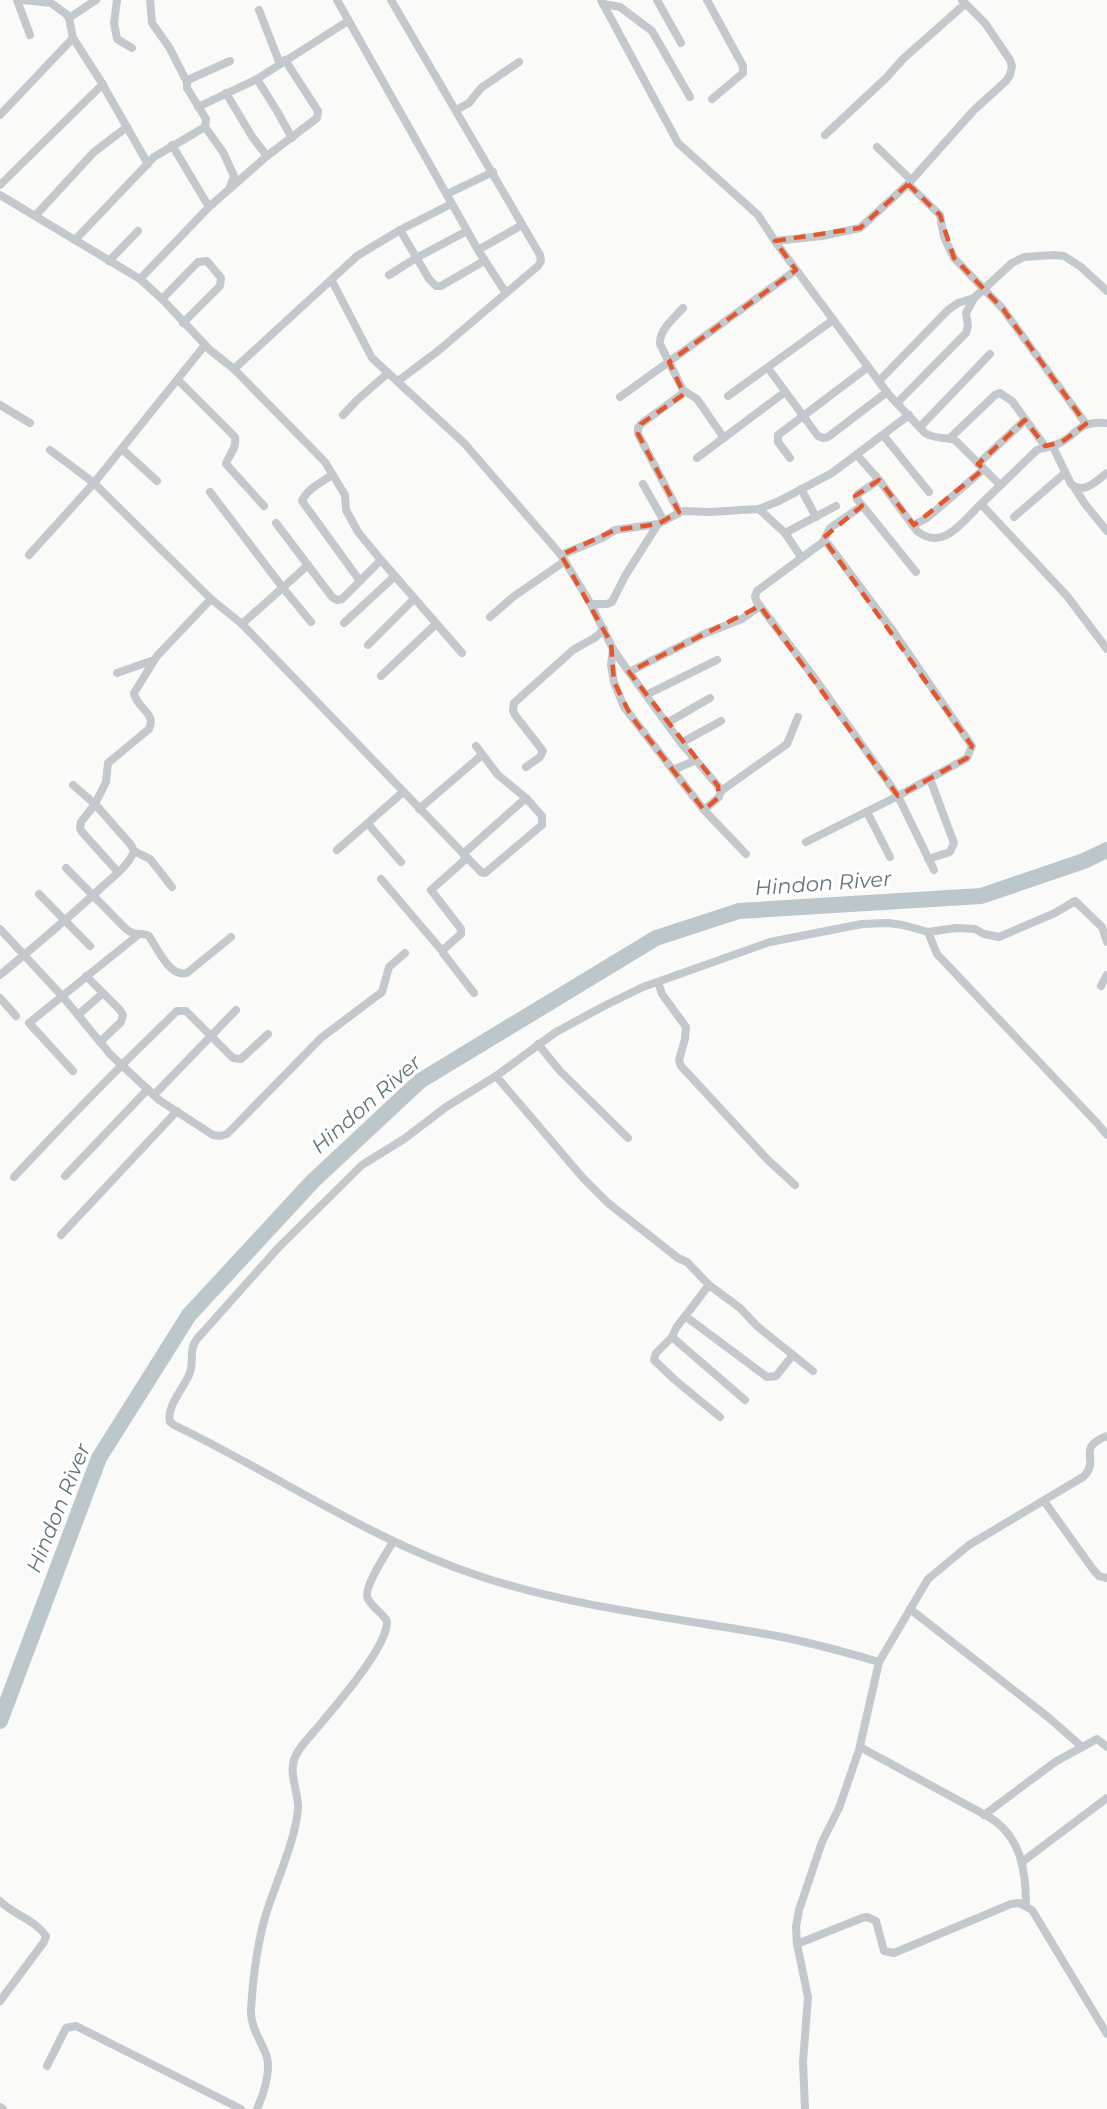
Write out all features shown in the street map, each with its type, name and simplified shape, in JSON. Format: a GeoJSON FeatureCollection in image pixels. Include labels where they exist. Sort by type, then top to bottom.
{"type":"FeatureCollection","features":[{"type":"Feature","properties":{"kind":"street"},"geometry":{"type":"LineString","coordinates":[[17,0],[30,35]]}},
{"type":"Feature","properties":{"kind":"street"},"geometry":{"type":"LineString","coordinates":[[24,0],[51,3],[61,8],[69,18],[73,38],[103,84],[147,164]]}},
{"type":"Feature","properties":{"kind":"street"},"geometry":{"type":"LineString","coordinates":[[69,18],[96,0]]}},
{"type":"Feature","properties":{"kind":"street"},"geometry":{"type":"LineString","coordinates":[[117,0],[114,22],[117,39],[132,48]]}},
{"type":"Feature","properties":{"kind":"street"},"geometry":{"type":"LineString","coordinates":[[150,0],[152,23],[169,47],[188,88],[206,119],[205,127],[223,152],[234,176],[230,188]]}},
{"type":"Feature","properties":{"kind":"street"},"geometry":{"type":"LineString","coordinates":[[337,0],[451,204],[484,261],[506,293]]}},
{"type":"Feature","properties":{"kind":"street"},"geometry":{"type":"LineString","coordinates":[[391,0],[493,172],[540,255],[541,261],[429,359],[398,381]]}},
{"type":"Feature","properties":{"kind":"street"},"geometry":{"type":"LineString","coordinates":[[657,0],[681,43]]}},
{"type":"Feature","properties":{"kind":"street"},"geometry":{"type":"LineString","coordinates":[[707,0],[743,66],[743,73],[712,99]]}},
{"type":"Feature","properties":{"kind":"street"},"geometry":{"type":"LineString","coordinates":[[602,2],[620,8],[652,30],[690,97]]}},
{"type":"Feature","properties":{"kind":"street"},"geometry":{"type":"LineString","coordinates":[[602,2],[678,143],[758,215],[796,270],[897,404],[932,437],[950,438],[956,441],[1000,485]]}},
{"type":"Feature","properties":{"kind":"street"},"geometry":{"type":"LineString","coordinates":[[775,241],[822,236],[860,228],[910,182],[974,110],[1006,81],[1012,66],[1010,60],[985,23],[964,2],[825,135]]}},
{"type":"Feature","properties":{"kind":"street"},"geometry":{"type":"LineString","coordinates":[[140,279],[209,207],[267,156],[317,118],[318,111],[283,62],[259,10]]}},
{"type":"Feature","properties":{"kind":"street"},"geometry":{"type":"LineString","coordinates":[[198,107],[257,79],[348,21]]}},
{"type":"Feature","properties":{"kind":"street"},"geometry":{"type":"LineString","coordinates":[[0,115],[73,38]]}},
{"type":"Feature","properties":{"kind":"street"},"geometry":{"type":"LineString","coordinates":[[187,82],[230,61]]}},
{"type":"Feature","properties":{"kind":"street"},"geometry":{"type":"LineString","coordinates":[[456,110],[469,103],[481,88],[519,62]]}},
{"type":"Feature","properties":{"kind":"street"},"geometry":{"type":"LineString","coordinates":[[257,79],[292,138]]}},
{"type":"Feature","properties":{"kind":"street"},"geometry":{"type":"LineString","coordinates":[[0,184],[103,84]]}},
{"type":"Feature","properties":{"kind":"street"},"geometry":{"type":"LineString","coordinates":[[226,93],[253,138],[267,156]]}},
{"type":"Feature","properties":{"kind":"street"},"geometry":{"type":"LineString","coordinates":[[36,215],[94,152],[127,127]]}},
{"type":"Feature","properties":{"kind":"street"},"geometry":{"type":"LineString","coordinates":[[75,240],[147,164],[172,145],[205,127]]}},
{"type":"Feature","properties":{"kind":"street"},"geometry":{"type":"LineString","coordinates":[[172,145],[209,207]]}},
{"type":"Feature","properties":{"kind":"street"},"geometry":{"type":"LineString","coordinates":[[877,147],[940,215],[944,237],[950,252],[1002,309],[1086,424]]}},
{"type":"Feature","properties":{"kind":"street"},"geometry":{"type":"LineString","coordinates":[[447,194],[493,172]]}},
{"type":"Feature","properties":{"kind":"street"},"geometry":{"type":"LineString","coordinates":[[0,195],[140,279],[205,345],[234,369],[317,454],[345,495],[345,507],[352,522],[394,576],[462,653]]}},
{"type":"Feature","properties":{"kind":"street"},"geometry":{"type":"LineString","coordinates":[[234,369],[357,256],[400,230],[451,204]]}},
{"type":"Feature","properties":{"kind":"street"},"geometry":{"type":"LineString","coordinates":[[478,250],[522,225]]}},
{"type":"Feature","properties":{"kind":"street"},"geometry":{"type":"LineString","coordinates":[[400,230],[429,279],[436,286],[441,286],[484,261]]}},
{"type":"Feature","properties":{"kind":"street"},"geometry":{"type":"LineString","coordinates":[[109,261],[138,231]]}},
{"type":"Feature","properties":{"kind":"street"},"geometry":{"type":"LineString","coordinates":[[389,275],[467,231]]}},
{"type":"Feature","properties":{"kind":"street"},"geometry":{"type":"LineString","coordinates":[[897,404],[966,333],[968,326],[966,310],[974,298],[1018,259],[1065,256],[1107,291]]}},
{"type":"Feature","properties":{"kind":"street"},"geometry":{"type":"LineString","coordinates":[[162,299],[198,262],[207,261],[221,278],[220,286],[183,323]]}},
{"type":"Feature","properties":{"kind":"street"},"geometry":{"type":"LineString","coordinates":[[620,397],[796,270]]}},
{"type":"Feature","properties":{"kind":"street"},"geometry":{"type":"LineString","coordinates":[[332,281],[372,358],[465,444],[563,558],[628,672],[681,743],[721,791]]}},
{"type":"Feature","properties":{"kind":"street"},"geometry":{"type":"LineString","coordinates":[[879,381],[948,310],[958,303],[974,298]]}},
{"type":"Feature","properties":{"kind":"street"},"geometry":{"type":"LineString","coordinates":[[683,308],[662,333],[659,339],[660,344],[682,390],[697,399],[724,438]]}},
{"type":"Feature","properties":{"kind":"street"},"geometry":{"type":"LineString","coordinates":[[728,396],[833,320]]}},
{"type":"Feature","properties":{"kind":"street"},"geometry":{"type":"LineString","coordinates":[[29,555],[94,483],[205,345]]}},
{"type":"Feature","properties":{"kind":"street"},"geometry":{"type":"LineString","coordinates":[[920,427],[990,354]]}},
{"type":"Feature","properties":{"kind":"street"},"geometry":{"type":"LineString","coordinates":[[790,458],[777,439],[778,435],[868,367]]}},
{"type":"Feature","properties":{"kind":"street"},"geometry":{"type":"LineString","coordinates":[[768,368],[818,436],[823,438],[828,437],[886,392]]}},
{"type":"Feature","properties":{"kind":"street"},"geometry":{"type":"LineString","coordinates":[[343,415],[388,373]]}},
{"type":"Feature","properties":{"kind":"street"},"geometry":{"type":"LineString","coordinates":[[178,380],[235,437],[236,444],[226,464],[264,506]]}},
{"type":"Feature","properties":{"kind":"street"},"geometry":{"type":"LineString","coordinates":[[680,512],[638,434],[638,428],[679,397],[682,390]]}},
{"type":"Feature","properties":{"kind":"street"},"geometry":{"type":"LineString","coordinates":[[697,458],[785,392]]}},
{"type":"Feature","properties":{"kind":"street"},"geometry":{"type":"LineString","coordinates":[[950,438],[999,393],[1005,394],[1049,446],[1074,487],[1107,531]]}},
{"type":"Feature","properties":{"kind":"street"},"geometry":{"type":"LineString","coordinates":[[0,405],[30,423]]}},
{"type":"Feature","properties":{"kind":"street"},"geometry":{"type":"LineString","coordinates":[[490,617],[563,558],[615,530],[661,522],[680,512],[759,509],[832,472],[909,415]]}},
{"type":"Feature","properties":{"kind":"street"},"geometry":{"type":"LineString","coordinates":[[914,525],[927,518],[981,467],[1025,420]]}},
{"type":"Feature","properties":{"kind":"street"},"geometry":{"type":"LineString","coordinates":[[857,455],[917,531],[925,537],[939,539],[948,535],[1030,456],[1086,424],[1106,423]]}},
{"type":"Feature","properties":{"kind":"street"},"geometry":{"type":"LineString","coordinates":[[883,435],[929,492]]}},
{"type":"Feature","properties":{"kind":"street"},"geometry":{"type":"LineString","coordinates":[[122,448],[158,481]]}},
{"type":"Feature","properties":{"kind":"street"},"geometry":{"type":"LineString","coordinates":[[50,450],[94,483],[211,599],[242,624],[419,809],[485,873],[542,825],[542,816],[526,798],[505,782],[476,746]]}},
{"type":"Feature","properties":{"kind":"street"},"geometry":{"type":"LineString","coordinates":[[1014,517],[1065,473]]}},
{"type":"Feature","properties":{"kind":"street"},"geometry":{"type":"LineString","coordinates":[[1074,487],[1087,488],[1107,473]]}},
{"type":"Feature","properties":{"kind":"street"},"geometry":{"type":"LineString","coordinates":[[332,475],[319,483],[304,496],[302,501],[360,581]]}},
{"type":"Feature","properties":{"kind":"street"},"geometry":{"type":"LineString","coordinates":[[879,480],[858,494],[857,499],[916,572]]}},
{"type":"Feature","properties":{"kind":"street"},"geometry":{"type":"LineString","coordinates":[[643,484],[661,522]]}},
{"type":"Feature","properties":{"kind":"street"},"geometry":{"type":"LineString","coordinates":[[801,489],[816,517]]}},
{"type":"Feature","properties":{"kind":"street"},"geometry":{"type":"LineString","coordinates":[[210,492],[311,622]]}},
{"type":"Feature","properties":{"kind":"street"},"geometry":{"type":"LineString","coordinates":[[981,504],[1067,596],[1107,649]]}},
{"type":"Feature","properties":{"kind":"street"},"geometry":{"type":"LineString","coordinates":[[785,533],[836,506]]}},
{"type":"Feature","properties":{"kind":"street"},"geometry":{"type":"LineString","coordinates":[[862,506],[830,528],[823,542],[757,591],[755,597],[898,796],[934,870]]}},
{"type":"Feature","properties":{"kind":"street"},"geometry":{"type":"LineString","coordinates":[[759,509],[785,533],[801,557]]}},
{"type":"Feature","properties":{"kind":"street"},"geometry":{"type":"LineString","coordinates":[[1098,521],[1107,514]]}},
{"type":"Feature","properties":{"kind":"street"},"geometry":{"type":"LineString","coordinates":[[591,604],[612,602],[625,576],[661,522]]}},
{"type":"Feature","properties":{"kind":"street"},"geometry":{"type":"LineString","coordinates":[[276,523],[332,597],[337,600],[342,599],[381,560]]}},
{"type":"Feature","properties":{"kind":"street"},"geometry":{"type":"LineString","coordinates":[[806,842],[967,758],[972,746],[886,622],[828,544],[823,542]]}},
{"type":"Feature","properties":{"kind":"street"},"geometry":{"type":"LineString","coordinates":[[242,624],[308,565]]}},
{"type":"Feature","properties":{"kind":"street"},"geometry":{"type":"LineString","coordinates":[[344,623],[394,576]]}},
{"type":"Feature","properties":{"kind":"street"},"geometry":{"type":"LineString","coordinates":[[118,872],[80,828],[81,822],[95,804],[108,777],[108,763],[149,729],[152,723],[151,716],[134,696],[154,660],[211,599]]}},
{"type":"Feature","properties":{"kind":"street"},"geometry":{"type":"LineString","coordinates":[[368,645],[414,599]]}},
{"type":"Feature","properties":{"kind":"street"},"geometry":{"type":"LineString","coordinates":[[628,672],[704,634],[742,619],[760,606]]}},
{"type":"Feature","properties":{"kind":"street"},"geometry":{"type":"LineString","coordinates":[[381,676],[436,624]]}},
{"type":"Feature","properties":{"kind":"street"},"geometry":{"type":"LineString","coordinates":[[526,767],[543,752],[515,715],[514,703],[573,650],[596,637],[604,629]]}},
{"type":"Feature","properties":{"kind":"street"},"geometry":{"type":"LineString","coordinates":[[613,649],[611,665],[614,682],[624,707],[704,810],[746,854]]}},
{"type":"Feature","properties":{"kind":"street"},"geometry":{"type":"LineString","coordinates":[[117,673],[154,660]]}},
{"type":"Feature","properties":{"kind":"street"},"geometry":{"type":"LineString","coordinates":[[646,695],[717,660]]}},
{"type":"Feature","properties":{"kind":"street"},"geometry":{"type":"LineString","coordinates":[[667,723],[710,698]]}},
{"type":"Feature","properties":{"kind":"street"},"geometry":{"type":"LineString","coordinates":[[704,810],[719,796],[721,791],[786,744],[798,717]]}},
{"type":"Feature","properties":{"kind":"street"},"geometry":{"type":"LineString","coordinates":[[681,743],[721,721]]}},
{"type":"Feature","properties":{"kind":"street"},"geometry":{"type":"LineString","coordinates":[[419,809],[482,755]]}},
{"type":"Feature","properties":{"kind":"street"},"geometry":{"type":"LineString","coordinates":[[673,770],[696,760]]}},
{"type":"Feature","properties":{"kind":"street"},"geometry":{"type":"LineString","coordinates":[[928,859],[950,852],[954,843],[930,779]]}},
{"type":"Feature","properties":{"kind":"street"},"geometry":{"type":"LineString","coordinates":[[73,785],[95,804],[131,844],[134,851],[146,856],[172,887]]}},
{"type":"Feature","properties":{"kind":"street"},"geometry":{"type":"LineString","coordinates":[[337,850],[403,792]]}},
{"type":"Feature","properties":{"kind":"street"},"geometry":{"type":"LineString","coordinates":[[443,952],[459,937],[461,929],[430,890],[526,798]]}},
{"type":"Feature","properties":{"kind":"street"},"geometry":{"type":"LineString","coordinates":[[867,812],[890,856]]}},
{"type":"Feature","properties":{"kind":"street"},"geometry":{"type":"LineString","coordinates":[[368,824],[401,862]]}},
{"type":"Feature","properties":{"kind":"street"},"geometry":{"type":"LineString","coordinates":[[0,975],[118,872],[134,851]]}},
{"type":"Feature","properties":{"kind":"street"},"geometry":{"type":"LineString","coordinates":[[66,868],[126,929],[138,935]]}},
{"type":"Feature","properties":{"kind":"street"},"geometry":{"type":"LineString","coordinates":[[381,879],[443,952],[474,993]]}},
{"type":"Feature","properties":{"kind":"street"},"geometry":{"type":"LineString","coordinates":[[39,894],[90,946]]}},
{"type":"Feature","properties":{"kind":"street"},"geometry":{"type":"LineString","coordinates":[[879,1662],[778,1636],[698,1624],[538,1593],[478,1576],[393,1542],[174,1425],[170,1422],[170,1413],[192,1369],[191,1349],[196,1338],[296,1229],[362,1165],[404,1139],[446,1107],[496,1076],[570,1023],[658,982],[770,942],[862,924],[903,924],[928,932],[965,928],[999,937],[1055,913],[1075,901],[1102,927],[1107,942]]}},
{"type":"Feature","properties":{"kind":"street"},"geometry":{"type":"LineString","coordinates":[[0,929],[63,997],[121,1065],[151,1092],[177,1111],[213,1135],[220,1136],[226,1134],[321,1038],[382,992],[389,967],[405,953]]}},
{"type":"Feature","properties":{"kind":"street"},"geometry":{"type":"LineString","coordinates":[[928,932],[937,954],[1107,1135]]}},
{"type":"Feature","properties":{"kind":"street"},"geometry":{"type":"LineString","coordinates":[[73,1071],[29,1023],[138,935],[144,933],[149,936],[171,968],[182,974],[231,937]]}},
{"type":"Feature","properties":{"kind":"street"},"geometry":{"type":"LineString","coordinates":[[1101,986],[1107,975]]}},
{"type":"Feature","properties":{"kind":"street"},"geometry":{"type":"LineString","coordinates":[[86,976],[123,1016],[121,1022],[100,1042]]}},
{"type":"Feature","properties":{"kind":"street"},"geometry":{"type":"LineString","coordinates":[[658,982],[662,994],[686,1027],[679,1060],[681,1066],[767,1159],[795,1185]]}},
{"type":"Feature","properties":{"kind":"street"},"geometry":{"type":"LineString","coordinates":[[78,1014],[103,993]]}},
{"type":"Feature","properties":{"kind":"street"},"geometry":{"type":"LineString","coordinates":[[0,999],[16,1016]]}},
{"type":"Feature","properties":{"kind":"street"},"geometry":{"type":"LineString","coordinates":[[65,1176],[236,1010]]}},
{"type":"Feature","properties":{"kind":"street"},"geometry":{"type":"LineString","coordinates":[[14,1177],[74,1112],[177,1011],[186,1011],[233,1058],[238,1060],[242,1059],[268,1034]]}},
{"type":"Feature","properties":{"kind":"street"},"geometry":{"type":"LineString","coordinates":[[538,1044],[572,1084],[628,1138]]}},
{"type":"Feature","properties":{"kind":"street"},"geometry":{"type":"LineString","coordinates":[[496,1076],[583,1178],[634,1225],[687,1262],[709,1285],[740,1308],[757,1326],[813,1371]]}},
{"type":"Feature","properties":{"kind":"street"},"geometry":{"type":"LineString","coordinates":[[61,1235],[177,1111]]}},
{"type":"Feature","properties":{"kind":"street"},"geometry":{"type":"LineString","coordinates":[[709,1285],[672,1333],[672,1337],[656,1353],[654,1360],[720,1417]]}},
{"type":"Feature","properties":{"kind":"street"},"geometry":{"type":"LineString","coordinates":[[685,1316],[767,1377],[776,1376],[793,1354]]}},
{"type":"Feature","properties":{"kind":"street"},"geometry":{"type":"LineString","coordinates":[[672,1337],[745,1400]]}},
{"type":"Feature","properties":{"kind":"street"},"geometry":{"type":"LineString","coordinates":[[805,2109],[803,2062],[808,1997],[797,1944],[798,1910],[822,1842],[839,1808],[860,1747],[879,1662],[928,1579],[969,1545],[1088,1473],[1091,1462],[1089,1448],[1093,1442],[1107,1436]]}},
{"type":"Feature","properties":{"kind":"street"},"geometry":{"type":"LineString","coordinates":[[1044,1501],[1092,1568],[1099,1576],[1107,1578]]}},
{"type":"Feature","properties":{"kind":"street"},"geometry":{"type":"LineString","coordinates":[[257,2109],[265,2086],[268,2064],[253,2024],[251,2007],[258,1950],[266,1917],[294,1830],[298,1809],[293,1761],[302,1745],[346,1693],[384,1638],[387,1621],[366,1596],[369,1585],[393,1542]]}},
{"type":"Feature","properties":{"kind":"street"},"geometry":{"type":"LineString","coordinates":[[910,1609],[1082,1746]]}},
{"type":"Feature","properties":{"kind":"street"},"geometry":{"type":"LineString","coordinates":[[984,1815],[1029,1780],[1082,1746],[1096,1739],[1102,1741],[1107,1747]]}},
{"type":"Feature","properties":{"kind":"street"},"geometry":{"type":"LineString","coordinates":[[860,1747],[984,1815],[1003,1828],[1022,1862],[1026,1882],[1026,1905]]}},
{"type":"Feature","properties":{"kind":"street"},"geometry":{"type":"LineString","coordinates":[[1022,1862],[1107,1798]]}},
{"type":"Feature","properties":{"kind":"street"},"geometry":{"type":"LineString","coordinates":[[0,1901],[12,1911],[29,1919],[46,1936],[44,1942],[0,2001]]}},
{"type":"Feature","properties":{"kind":"street"},"geometry":{"type":"LineString","coordinates":[[797,1944],[841,1925],[867,1917],[876,1921],[884,1951],[894,1953],[1011,1904],[1026,1905],[1037,1917],[1107,2034]]}},
{"type":"Feature","properties":{"kind":"street"},"geometry":{"type":"LineString","coordinates":[[47,2066],[66,2028],[76,2026],[241,2109]]}},
{"type":"Feature","properties":{"kind":"highlighted area"},"geometry":{"type":"Polygon","coordinates":[[[908,184],[940,215],[954,258],[1003,309],[1086,424],[1062,442],[1045,446],[1025,420],[978,464],[984,469],[914,525],[879,480],[855,496],[862,506],[823,538],[972,746],[967,758],[898,796],[760,606],[629,672],[718,786],[719,797],[704,810],[631,716],[614,682],[611,643],[561,555],[615,530],[658,524],[679,512],[638,434],[641,424],[684,394],[669,362],[796,270],[775,241],[860,228],[908,184]]]}},
{"type":"Feature","properties":{"kind":"waterway","name":"Hindon River"},"geometry":{"type":"LineString","coordinates":[[0,1721],[99,1458],[189,1315],[313,1181],[420,1081],[656,938],[739,911],[981,896],[1084,861],[1107,850]]}}]}
